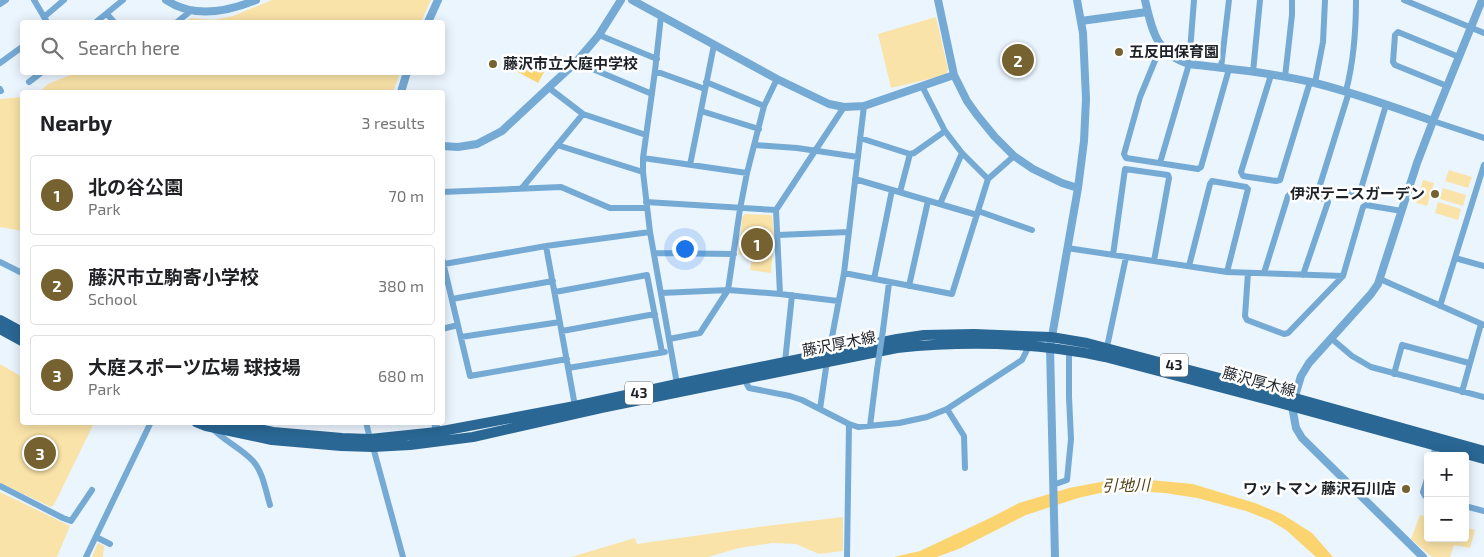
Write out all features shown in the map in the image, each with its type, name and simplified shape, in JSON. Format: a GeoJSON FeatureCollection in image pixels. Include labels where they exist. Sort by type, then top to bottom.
{"type":"FeatureCollection","features":[{"type":"Feature","properties":{"kind":"main road"},"geometry":{"type":"LineString","coordinates":[[0,320],[20,331]]}},
{"type":"Feature","properties":{"kind":"main road"},"geometry":{"type":"LineString","coordinates":[[0,329],[20,340]]}},
{"type":"Feature","properties":{"kind":"main road","name":"藤沢厚木線"},"geometry":{"type":"LineString","coordinates":[[437,432],[473,437],[924,335],[974,334],[1052,337],[1107,347],[1294,402],[1434,451],[1484,459]]}},
{"type":"Feature","properties":{"kind":"main road","name":"藤沢厚木線"},"geometry":{"type":"LineString","coordinates":[[205,425],[272,440],[341,446],[372,443],[575,406],[677,384],[743,375],[785,362],[925,345],[973,343],[1029,346],[1085,353],[1294,402],[1484,451]]}},
{"type":"Feature","properties":{"kind":"main road","name":"藤沢厚木線"},"geometry":{"type":"LineString","coordinates":[[240,425],[273,432],[372,443]]}},
{"type":"Feature","properties":{"kind":"street"},"geometry":{"type":"LineString","coordinates":[[0,4],[6,0]]}},
{"type":"Feature","properties":{"kind":"street"},"geometry":{"type":"LineString","coordinates":[[34,0],[46,20],[64,0]]}},
{"type":"Feature","properties":{"kind":"street"},"geometry":{"type":"LineString","coordinates":[[99,20],[123,0]]}},
{"type":"Feature","properties":{"kind":"street"},"geometry":{"type":"LineString","coordinates":[[166,0],[192,10],[220,12],[253,1]]}},
{"type":"Feature","properties":{"kind":"street"},"geometry":{"type":"LineString","coordinates":[[429,20],[438,0]]}},
{"type":"Feature","properties":{"kind":"street"},"geometry":{"type":"LineString","coordinates":[[445,146],[458,147],[477,144],[502,131],[576,62],[599,35],[621,0]]}},
{"type":"Feature","properties":{"kind":"street"},"geometry":{"type":"LineString","coordinates":[[632,0],[777,80],[829,104],[844,107],[864,106],[954,75]]}},
{"type":"Feature","properties":{"kind":"street"},"geometry":{"type":"LineString","coordinates":[[938,0],[954,75],[977,115],[1014,156],[1033,169],[1062,183],[1078,188]]}},
{"type":"Feature","properties":{"kind":"street"},"geometry":{"type":"LineString","coordinates":[[1055,557],[1050,348],[1078,188],[1086,99],[1081,21],[1077,0]]}},
{"type":"Feature","properties":{"kind":"street"},"geometry":{"type":"LineString","coordinates":[[1145,0],[1154,34],[1161,46],[1180,62],[1312,82],[1484,138]]}},
{"type":"Feature","properties":{"kind":"street"},"geometry":{"type":"LineString","coordinates":[[1160,163],[1190,64],[1194,0]]}},
{"type":"Feature","properties":{"kind":"street"},"geometry":{"type":"LineString","coordinates":[[1161,46],[1140,97],[1124,154],[1126,158],[1198,170],[1201,167],[1225,69],[1228,0]]}},
{"type":"Feature","properties":{"kind":"street"},"geometry":{"type":"LineString","coordinates":[[1253,72],[1260,0]]}},
{"type":"Feature","properties":{"kind":"street"},"geometry":{"type":"LineString","coordinates":[[1285,77],[1292,0]]}},
{"type":"Feature","properties":{"kind":"street"},"geometry":{"type":"LineString","coordinates":[[1271,75],[1241,172],[1243,176],[1276,181],[1280,180],[1323,42],[1324,0]]}},
{"type":"Feature","properties":{"kind":"street"},"geometry":{"type":"LineString","coordinates":[[1356,0],[1354,50],[1347,92],[1320,185],[1322,188],[1356,194],[1360,192],[1386,105]]}},
{"type":"Feature","properties":{"kind":"street"},"geometry":{"type":"LineString","coordinates":[[1404,0],[1484,33]]}},
{"type":"Feature","properties":{"kind":"street"},"geometry":{"type":"LineString","coordinates":[[1423,557],[1302,438],[1296,428],[1294,402],[1301,376],[1309,363],[1372,294],[1380,279],[1417,163],[1482,0]]}},
{"type":"Feature","properties":{"kind":"street"},"geometry":{"type":"LineString","coordinates":[[180,20],[192,10]]}},
{"type":"Feature","properties":{"kind":"street"},"geometry":{"type":"LineString","coordinates":[[1081,21],[1148,12]]}},
{"type":"Feature","properties":{"kind":"street"},"geometry":{"type":"LineString","coordinates":[[107,14],[112,20]]}},
{"type":"Feature","properties":{"kind":"street"},"geometry":{"type":"LineString","coordinates":[[662,16],[643,158],[643,172],[650,232],[677,384]]}},
{"type":"Feature","properties":{"kind":"street"},"geometry":{"type":"LineString","coordinates":[[1447,86],[1395,65],[1393,62],[1395,35],[1398,32],[1459,57]]}},
{"type":"Feature","properties":{"kind":"street"},"geometry":{"type":"LineString","coordinates":[[599,35],[657,59]]}},
{"type":"Feature","properties":{"kind":"street"},"geometry":{"type":"LineString","coordinates":[[690,165],[714,45]]}},
{"type":"Feature","properties":{"kind":"street"},"geometry":{"type":"LineString","coordinates":[[0,63],[20,48]]}},
{"type":"Feature","properties":{"kind":"street"},"geometry":{"type":"LineString","coordinates":[[576,62],[652,94]]}},
{"type":"Feature","properties":{"kind":"street"},"geometry":{"type":"LineString","coordinates":[[655,71],[764,106]]}},
{"type":"Feature","properties":{"kind":"street"},"geometry":{"type":"LineString","coordinates":[[29,82],[37,75]]}},
{"type":"Feature","properties":{"kind":"street"},"geometry":{"type":"LineString","coordinates":[[402,90],[406,75]]}},
{"type":"Feature","properties":{"kind":"street"},"geometry":{"type":"LineString","coordinates":[[669,339],[700,333],[728,290],[747,173],[764,106],[777,80]]}},
{"type":"Feature","properties":{"kind":"street"},"geometry":{"type":"LineString","coordinates":[[922,86],[945,131],[962,153],[988,180]]}},
{"type":"Feature","properties":{"kind":"street"},"geometry":{"type":"LineString","coordinates":[[549,88],[583,114],[646,135]]}},
{"type":"Feature","properties":{"kind":"street"},"geometry":{"type":"LineString","coordinates":[[820,409],[844,273],[864,106]]}},
{"type":"Feature","properties":{"kind":"street"},"geometry":{"type":"LineString","coordinates":[[780,294],[776,210],[844,107]]}},
{"type":"Feature","properties":{"kind":"street"},"geometry":{"type":"LineString","coordinates":[[701,111],[759,128]]}},
{"type":"Feature","properties":{"kind":"street"},"geometry":{"type":"LineString","coordinates":[[522,188],[583,114]]}},
{"type":"Feature","properties":{"kind":"street"},"geometry":{"type":"LineString","coordinates":[[860,138],[910,154],[945,131]]}},
{"type":"Feature","properties":{"kind":"street"},"geometry":{"type":"LineString","coordinates":[[557,145],[643,172]]}},
{"type":"Feature","properties":{"kind":"street"},"geometry":{"type":"LineString","coordinates":[[755,146],[816,150],[858,157]]}},
{"type":"Feature","properties":{"kind":"street"},"geometry":{"type":"LineString","coordinates":[[940,204],[962,153]]}},
{"type":"Feature","properties":{"kind":"street"},"geometry":{"type":"LineString","coordinates":[[900,192],[910,154]]}},
{"type":"Feature","properties":{"kind":"street"},"geometry":{"type":"LineString","coordinates":[[844,273],[952,294],[988,180],[1014,156]]}},
{"type":"Feature","properties":{"kind":"street"},"geometry":{"type":"LineString","coordinates":[[643,158],[747,173]]}},
{"type":"Feature","properties":{"kind":"street"},"geometry":{"type":"LineString","coordinates":[[1440,306],[1484,166]]}},
{"type":"Feature","properties":{"kind":"street"},"geometry":{"type":"LineString","coordinates":[[1113,254],[1125,168],[1168,175],[1154,261]]}},
{"type":"Feature","properties":{"kind":"street"},"geometry":{"type":"LineString","coordinates":[[855,179],[1032,230]]}},
{"type":"Feature","properties":{"kind":"street"},"geometry":{"type":"LineString","coordinates":[[1189,266],[1212,181],[1246,187],[1248,189],[1227,272]]}},
{"type":"Feature","properties":{"kind":"street"},"geometry":{"type":"LineString","coordinates":[[445,192],[561,187],[610,208],[646,205],[776,210]]}},
{"type":"Feature","properties":{"kind":"street"},"geometry":{"type":"LineString","coordinates":[[874,279],[892,190]]}},
{"type":"Feature","properties":{"kind":"street"},"geometry":{"type":"LineString","coordinates":[[1264,273],[1290,194],[1326,199],[1328,202],[1303,275]]}},
{"type":"Feature","properties":{"kind":"street"},"geometry":{"type":"LineString","coordinates":[[909,286],[928,201]]}},
{"type":"Feature","properties":{"kind":"street"},"geometry":{"type":"LineString","coordinates":[[1248,273],[1245,316],[1247,320],[1284,334],[1343,276],[1363,207],[1366,205],[1402,211]]}},
{"type":"Feature","properties":{"kind":"street"},"geometry":{"type":"LineString","coordinates":[[445,261],[650,232]]}},
{"type":"Feature","properties":{"kind":"street"},"geometry":{"type":"LineString","coordinates":[[778,235],[849,232]]}},
{"type":"Feature","properties":{"kind":"street"},"geometry":{"type":"LineString","coordinates":[[546,246],[575,406]]}},
{"type":"Feature","properties":{"kind":"street"},"geometry":{"type":"LineString","coordinates":[[1067,248],[1227,272],[1343,276]]}},
{"type":"Feature","properties":{"kind":"street"},"geometry":{"type":"LineString","coordinates":[[654,253],[734,254]]}},
{"type":"Feature","properties":{"kind":"street"},"geometry":{"type":"LineString","coordinates":[[1107,347],[1126,257]]}},
{"type":"Feature","properties":{"kind":"street"},"geometry":{"type":"LineString","coordinates":[[1455,258],[1484,266]]}},
{"type":"Feature","properties":{"kind":"street"},"geometry":{"type":"LineString","coordinates":[[0,262],[20,272]]}},
{"type":"Feature","properties":{"kind":"street"},"geometry":{"type":"LineString","coordinates":[[445,269],[470,376],[567,359]]}},
{"type":"Feature","properties":{"kind":"street"},"geometry":{"type":"LineString","coordinates":[[555,292],[647,275],[662,352]]}},
{"type":"Feature","properties":{"kind":"street"},"geometry":{"type":"LineString","coordinates":[[1380,279],[1482,324],[1462,392]]}},
{"type":"Feature","properties":{"kind":"street"},"geometry":{"type":"LineString","coordinates":[[452,299],[553,282]]}},
{"type":"Feature","properties":{"kind":"street"},"geometry":{"type":"LineString","coordinates":[[870,426],[889,283]]}},
{"type":"Feature","properties":{"kind":"street"},"geometry":{"type":"LineString","coordinates":[[661,293],[728,290],[838,301]]}},
{"type":"Feature","properties":{"kind":"street"},"geometry":{"type":"LineString","coordinates":[[785,362],[792,295]]}},
{"type":"Feature","properties":{"kind":"street"},"geometry":{"type":"LineString","coordinates":[[562,331],[655,314]]}},
{"type":"Feature","properties":{"kind":"street"},"geometry":{"type":"LineString","coordinates":[[461,337],[560,322]]}},
{"type":"Feature","properties":{"kind":"street"},"geometry":{"type":"LineString","coordinates":[[445,328],[458,325]]}},
{"type":"Feature","properties":{"kind":"street"},"geometry":{"type":"LineString","coordinates":[[1332,339],[1352,356],[1370,367],[1484,397]]}},
{"type":"Feature","properties":{"kind":"street"},"geometry":{"type":"LineString","coordinates":[[1394,374],[1402,345],[1470,363]]}},
{"type":"Feature","properties":{"kind":"street"},"geometry":{"type":"LineString","coordinates":[[743,375],[749,388],[790,396],[849,424],[858,427],[870,426],[916,420],[947,409],[1022,360],[1029,346]]}},
{"type":"Feature","properties":{"kind":"street"},"geometry":{"type":"LineString","coordinates":[[568,368],[671,351]]}},
{"type":"Feature","properties":{"kind":"street"},"geometry":{"type":"LineString","coordinates":[[1053,487],[1066,480],[1068,473],[1071,439],[1069,351]]}},
{"type":"Feature","properties":{"kind":"street"},"geometry":{"type":"LineString","coordinates":[[947,409],[964,436],[965,468]]}},
{"type":"Feature","properties":{"kind":"street"},"geometry":{"type":"LineString","coordinates":[[847,557],[849,424]]}},
{"type":"Feature","properties":{"kind":"street"},"geometry":{"type":"LineString","coordinates":[[86,557],[150,425]]}},
{"type":"Feature","properties":{"kind":"street"},"geometry":{"type":"LineString","coordinates":[[367,425],[403,557]]}},
{"type":"Feature","properties":{"kind":"street"},"geometry":{"type":"LineString","coordinates":[[211,427],[255,462],[270,506]]}},
{"type":"Feature","properties":{"kind":"street"},"geometry":{"type":"LineString","coordinates":[[0,486],[71,521],[92,490]]}},
{"type":"Feature","properties":{"kind":"street"},"geometry":{"type":"LineString","coordinates":[[1469,507],[1484,511]]}},
{"type":"Feature","properties":{"kind":"street"},"geometry":{"type":"LineString","coordinates":[[96,537],[110,544]]}},
{"type":"Feature","properties":{"kind":"shaded area"},"geometry":{"type":"Polygon","coordinates":[[[272,0],[431,0],[422,20],[214,20],[233,16],[272,0]]]}},
{"type":"Feature","properties":{"kind":"shaded area"},"geometry":{"type":"Polygon","coordinates":[[[936,17],[948,69],[946,75],[891,88],[878,34],[936,17]]]}},
{"type":"Feature","properties":{"kind":"shaded area"},"geometry":{"type":"Polygon","coordinates":[[[191,18],[214,20],[188,20],[191,18]]]}},
{"type":"Feature","properties":{"kind":"shaded area"},"geometry":{"type":"Polygon","coordinates":[[[70,75],[399,75],[394,90],[41,90],[48,84],[70,75]]]}},
{"type":"Feature","properties":{"kind":"shaded area"},"geometry":{"type":"Polygon","coordinates":[[[20,97],[20,231],[0,227],[0,99],[20,97]]]}},
{"type":"Feature","properties":{"kind":"shaded area"},"geometry":{"type":"Polygon","coordinates":[[[1449,170],[1472,177],[1468,188],[1445,181],[1449,170]]]}},
{"type":"Feature","properties":{"kind":"shaded area"},"geometry":{"type":"Polygon","coordinates":[[[1423,180],[1434,183],[1427,206],[1416,203],[1423,180]]]}},
{"type":"Feature","properties":{"kind":"shaded area"},"geometry":{"type":"Polygon","coordinates":[[[1443,188],[1466,195],[1463,206],[1440,199],[1443,188]]]}},
{"type":"Feature","properties":{"kind":"shaded area"},"geometry":{"type":"Polygon","coordinates":[[[1438,202],[1461,209],[1458,220],[1435,213],[1438,202]]]}},
{"type":"Feature","properties":{"kind":"shaded area"},"geometry":{"type":"Polygon","coordinates":[[[745,214],[772,215],[774,235],[771,273],[750,270],[752,257],[739,254],[742,217],[745,214]]]}},
{"type":"Feature","properties":{"kind":"shaded area"},"geometry":{"type":"Polygon","coordinates":[[[0,364],[20,376],[20,425],[93,425],[54,505],[51,507],[0,483],[0,364]]]}},
{"type":"Feature","properties":{"kind":"shaded area"},"geometry":{"type":"Polygon","coordinates":[[[0,492],[70,526],[57,557],[0,557],[0,492]]]}},
{"type":"Feature","properties":{"kind":"shaded area"},"geometry":{"type":"Polygon","coordinates":[[[1420,515],[1424,516],[1424,542],[1469,542],[1469,528],[1475,530],[1470,548],[1454,545],[1450,557],[1432,557],[1411,539],[1420,515]]]}},
{"type":"Feature","properties":{"kind":"shaded area"},"geometry":{"type":"Polygon","coordinates":[[[843,517],[843,551],[819,554],[796,544],[772,543],[739,548],[708,557],[571,557],[635,538],[637,544],[843,517]]]}},
{"type":"Feature","properties":{"kind":"shaded area"},"geometry":{"type":"Polygon","coordinates":[[[98,543],[104,546],[103,557],[92,557],[98,543]]]}},
{"type":"Feature","properties":{"kind":"water"},"geometry":{"type":"Polygon","coordinates":[[[521,60],[544,72],[538,83],[516,71],[521,60]]]}},
{"type":"Feature","properties":{"kind":"water","name":"引地川"},"geometry":{"type":"Polygon","coordinates":[[[1111,480],[1150,480],[1193,484],[1255,503],[1282,514],[1312,533],[1333,557],[1316,557],[1286,530],[1269,520],[1246,511],[1197,498],[1133,491],[1105,492],[1078,498],[1026,515],[961,548],[937,557],[894,557],[920,551],[1019,503],[1069,488],[1111,480]]]}},
{"type":"Feature","properties":{"kind":"place","name":"五反田保育園"},"geometry":{"type":"Point","coordinates":[1119,52]}},
{"type":"Feature","properties":{"kind":"place","name":"藤沢市立駒寄小学校"},"geometry":{"type":"Point","coordinates":[1018,60]}},
{"type":"Feature","properties":{"kind":"place","name":"藤沢市立大庭中学校"},"geometry":{"type":"Point","coordinates":[493,64]}},
{"type":"Feature","properties":{"kind":"place","name":"伊沢テニスガーデン"},"geometry":{"type":"Point","coordinates":[1435,194]}},
{"type":"Feature","properties":{"kind":"place","name":"北の谷公園"},"geometry":{"type":"Point","coordinates":[757,244]}},
{"type":"Feature","properties":{"kind":"place","name":"大庭スポーツ広場 球技場"},"geometry":{"type":"Point","coordinates":[40,453]}},
{"type":"Feature","properties":{"kind":"place","name":"ワットマン 藤沢石川店"},"geometry":{"type":"Point","coordinates":[1406,489]}}]}
